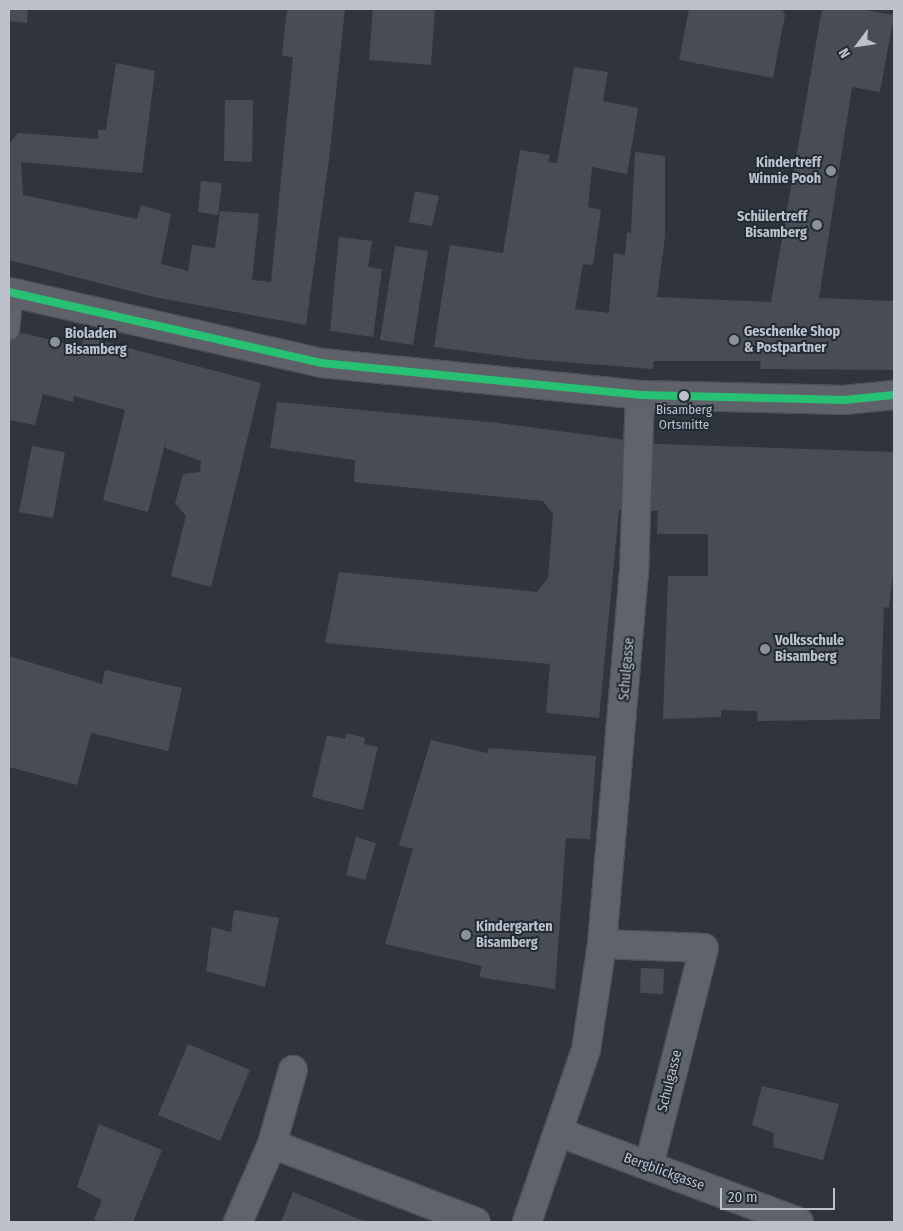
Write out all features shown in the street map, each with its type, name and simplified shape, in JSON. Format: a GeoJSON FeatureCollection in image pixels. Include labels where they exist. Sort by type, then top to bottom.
{"type":"FeatureCollection","features":[{"type":"Feature","properties":{"kind":"main road"},"geometry":{"type":"LineString","coordinates":[[11,293],[294,359],[640,395],[844,400],[894,395]]}},
{"type":"Feature","properties":{"kind":"street","name":"Schulgasse"},"geometry":{"type":"LineString","coordinates":[[526,1222],[586,1050],[602,944],[634,574],[640,395]]}},
{"type":"Feature","properties":{"kind":"street","name":"Schulgasse"},"geometry":{"type":"LineString","coordinates":[[602,944],[704,948],[649,1166]]}},
{"type":"Feature","properties":{"kind":"street"},"geometry":{"type":"LineString","coordinates":[[238,1222],[272,1144],[293,1070]]}},
{"type":"Feature","properties":{"kind":"street","name":"Bergblickgasse"},"geometry":{"type":"LineString","coordinates":[[558,1132],[799,1222]]}},
{"type":"Feature","properties":{"kind":"street"},"geometry":{"type":"LineString","coordinates":[[272,1144],[476,1222]]}},
{"type":"Feature","properties":{"kind":"lane"},"geometry":{"type":"LineString","coordinates":[[9,330],[11,293]]}},
{"type":"Feature","properties":{"kind":"building"},"geometry":{"type":"Polygon","coordinates":[[[9,9],[28,9],[27,23],[9,21],[9,9]]]}},
{"type":"Feature","properties":{"kind":"building"},"geometry":{"type":"Polygon","coordinates":[[[287,9],[345,9],[329,159],[306,325],[154,297],[9,260],[9,144],[18,133],[98,139],[98,130],[106,130],[116,63],[155,71],[142,173],[21,162],[23,195],[137,219],[141,205],[171,214],[161,264],[188,271],[192,245],[215,248],[220,211],[259,214],[252,280],[271,282],[293,57],[282,56],[287,9]]]}},
{"type":"Feature","properties":{"kind":"building"},"geometry":{"type":"Polygon","coordinates":[[[373,9],[435,9],[431,65],[369,60],[373,9]]]}},
{"type":"Feature","properties":{"kind":"building"},"geometry":{"type":"Polygon","coordinates":[[[689,9],[782,9],[785,15],[773,78],[679,60],[689,9]]]}},
{"type":"Feature","properties":{"kind":"building"},"geometry":{"type":"Polygon","coordinates":[[[822,9],[858,9],[894,15],[880,92],[852,87],[819,298],[894,301],[894,370],[760,369],[761,361],[654,361],[653,369],[527,359],[434,347],[450,245],[503,253],[520,150],[550,155],[548,162],[557,163],[574,67],[608,72],[603,101],[638,108],[627,174],[592,167],[588,207],[601,210],[593,265],[583,264],[575,309],[609,313],[614,253],[625,255],[627,232],[631,233],[635,152],[665,156],[665,237],[657,297],[771,302],[822,9]]]}},
{"type":"Feature","properties":{"kind":"building"},"geometry":{"type":"Polygon","coordinates":[[[225,100],[253,100],[252,162],[224,161],[225,100]]]}},
{"type":"Feature","properties":{"kind":"building"},"geometry":{"type":"Polygon","coordinates":[[[201,181],[222,183],[218,215],[198,212],[201,181]]]}},
{"type":"Feature","properties":{"kind":"building"},"geometry":{"type":"Polygon","coordinates":[[[415,191],[439,196],[432,226],[409,222],[415,191]]]}},
{"type":"Feature","properties":{"kind":"building"},"geometry":{"type":"Polygon","coordinates":[[[339,237],[372,241],[368,267],[382,269],[373,337],[330,331],[339,237]]]}},
{"type":"Feature","properties":{"kind":"building"},"geometry":{"type":"Polygon","coordinates":[[[395,246],[428,251],[413,345],[380,340],[395,246]]]}},
{"type":"Feature","properties":{"kind":"building"},"geometry":{"type":"Polygon","coordinates":[[[9,330],[82,347],[83,336],[261,383],[211,587],[171,576],[186,516],[175,503],[183,474],[200,472],[201,461],[165,448],[166,440],[148,512],[103,500],[125,410],[74,396],[73,402],[43,394],[35,425],[9,420],[9,330]]]}},
{"type":"Feature","properties":{"kind":"building"},"geometry":{"type":"Polygon","coordinates":[[[277,402],[499,423],[657,444],[894,452],[894,565],[889,608],[884,607],[880,719],[758,721],[757,711],[721,710],[721,717],[663,719],[668,576],[708,576],[708,534],[657,534],[658,511],[619,510],[599,718],[546,713],[550,664],[325,643],[339,572],[537,592],[548,578],[553,514],[543,501],[354,482],[355,460],[270,448],[277,402]]]}},
{"type":"Feature","properties":{"kind":"building"},"geometry":{"type":"Polygon","coordinates":[[[32,446],[65,452],[53,518],[19,512],[32,446]]]}},
{"type":"Feature","properties":{"kind":"building"},"geometry":{"type":"Polygon","coordinates":[[[9,656],[102,684],[105,670],[182,688],[168,751],[91,733],[77,785],[9,767],[9,656]]]}},
{"type":"Feature","properties":{"kind":"building"},"geometry":{"type":"Polygon","coordinates":[[[347,733],[365,738],[364,744],[378,747],[363,810],[312,797],[327,735],[345,739],[347,733]]]}},
{"type":"Feature","properties":{"kind":"building"},"geometry":{"type":"Polygon","coordinates":[[[431,740],[487,753],[489,748],[596,756],[590,839],[566,838],[555,989],[479,977],[482,966],[385,944],[413,849],[399,845],[431,740]]]}},
{"type":"Feature","properties":{"kind":"building"},"geometry":{"type":"Polygon","coordinates":[[[356,837],[376,843],[365,880],[346,875],[356,837]]]}},
{"type":"Feature","properties":{"kind":"building"},"geometry":{"type":"Polygon","coordinates":[[[234,910],[279,918],[265,987],[206,971],[212,927],[231,932],[234,910]]]}},
{"type":"Feature","properties":{"kind":"building"},"geometry":{"type":"Polygon","coordinates":[[[641,968],[664,969],[663,994],[640,993],[641,968]]]}},
{"type":"Feature","properties":{"kind":"building"},"geometry":{"type":"Polygon","coordinates":[[[188,1044],[250,1070],[220,1141],[158,1115],[188,1044]]]}},
{"type":"Feature","properties":{"kind":"building"},"geometry":{"type":"Polygon","coordinates":[[[762,1086],[839,1104],[823,1160],[773,1147],[774,1133],[752,1125],[762,1086]]]}},
{"type":"Feature","properties":{"kind":"building"},"geometry":{"type":"Polygon","coordinates":[[[99,1124],[162,1150],[133,1222],[94,1220],[102,1200],[77,1187],[99,1124]]]}},
{"type":"Feature","properties":{"kind":"building"},"geometry":{"type":"Polygon","coordinates":[[[293,1192],[366,1222],[281,1222],[293,1192]]]}},
{"type":"Feature","properties":{"kind":"transit line"},"geometry":{"type":"LineString","coordinates":[[9,292],[321,363],[640,395],[844,400],[894,395]]}},
{"type":"Feature","properties":{"kind":"place","name":"Kindertreff Winnie Pooh"},"geometry":{"type":"Point","coordinates":[831,171]}},
{"type":"Feature","properties":{"kind":"place","name":"Schülertreff Bisamberg"},"geometry":{"type":"Point","coordinates":[817,225]}},
{"type":"Feature","properties":{"kind":"place","name":"Geschenke Shop & Postpartner"},"geometry":{"type":"Point","coordinates":[734,340]}},
{"type":"Feature","properties":{"kind":"place","name":"Bioladen Bisamberg"},"geometry":{"type":"Point","coordinates":[55,342]}},
{"type":"Feature","properties":{"kind":"place","name":"Bisamberg Ortsmitte"},"geometry":{"type":"Point","coordinates":[684,396]}},
{"type":"Feature","properties":{"kind":"place","name":"Volksschule Bisamberg"},"geometry":{"type":"Point","coordinates":[765,649]}},
{"type":"Feature","properties":{"kind":"place","name":"Kindergarten Bisamberg"},"geometry":{"type":"Point","coordinates":[466,935]}}]}
